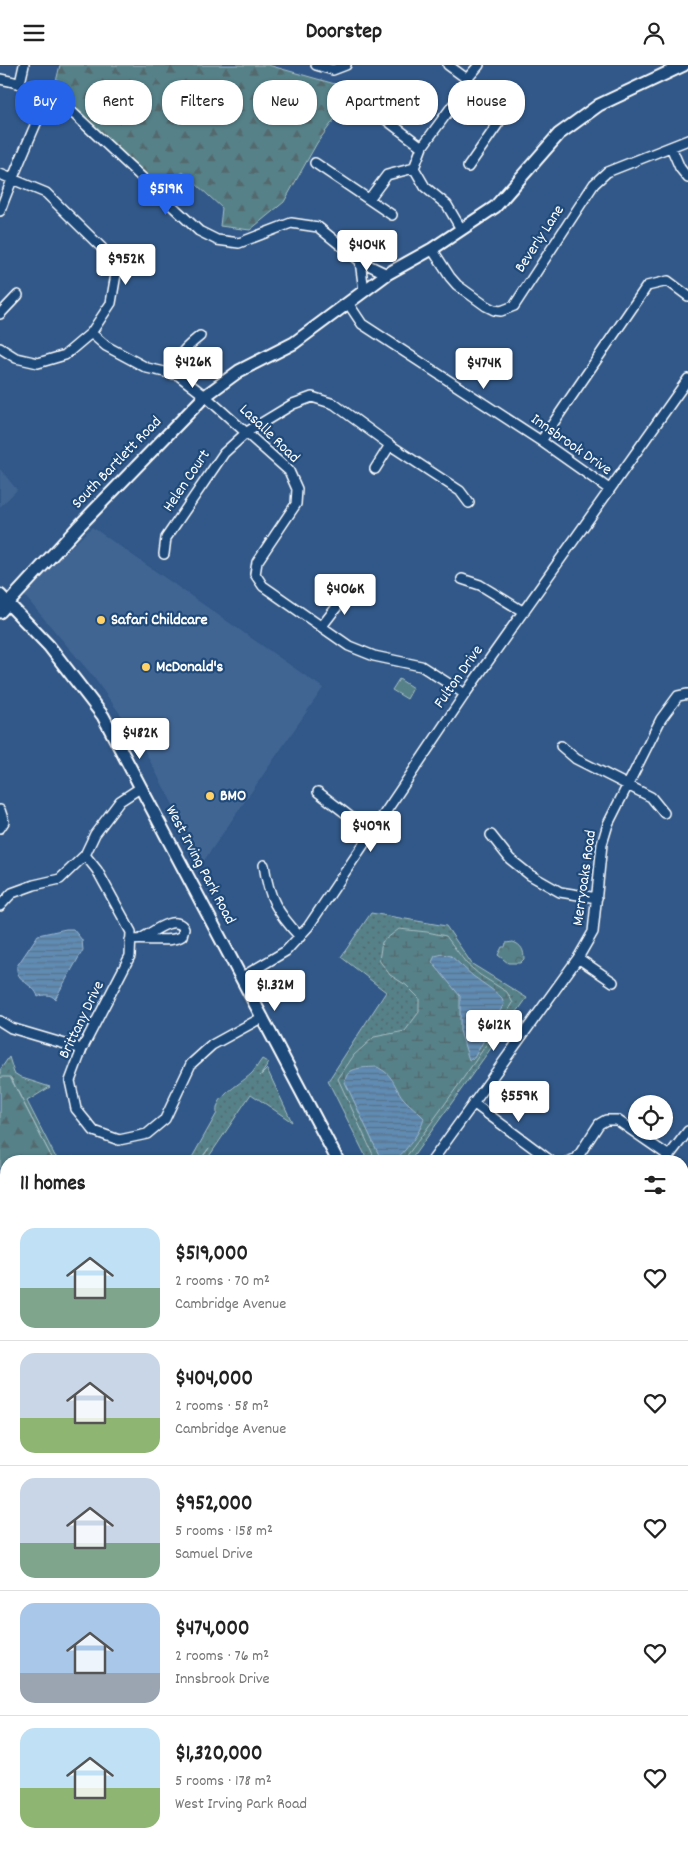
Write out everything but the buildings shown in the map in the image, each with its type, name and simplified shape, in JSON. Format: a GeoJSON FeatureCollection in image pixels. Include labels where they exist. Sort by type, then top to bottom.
{"type":"FeatureCollection","features":[{"type":"Feature","properties":{"kind":"main road","name":"South Bartlett Road"},"geometry":{"type":"LineString","coordinates":[[2,603],[206,396],[239,371],[294,343],[387,273],[432,249],[495,207],[559,134],[599,105],[684,65]]}},
{"type":"Feature","properties":{"kind":"main road","name":"West Irving Park Road"},"geometry":{"type":"LineString","coordinates":[[2,603],[48,646],[103,716],[335,1155]]}},
{"type":"Feature","properties":{"kind":"street"},"geometry":{"type":"LineString","coordinates":[[21,80],[24,65]]}},
{"type":"Feature","properties":{"kind":"street"},"geometry":{"type":"LineString","coordinates":[[316,65],[333,70],[346,65]]}},
{"type":"Feature","properties":{"kind":"street"},"geometry":{"type":"LineString","coordinates":[[448,65],[468,79],[479,65]]}},
{"type":"Feature","properties":{"kind":"street"},"geometry":{"type":"LineString","coordinates":[[0,79],[15,82]]}},
{"type":"Feature","properties":{"kind":"street"},"geometry":{"type":"LineString","coordinates":[[414,168],[422,147],[448,112]]}},
{"type":"Feature","properties":{"kind":"street"},"geometry":{"type":"LineString","coordinates":[[75,114],[200,231],[217,240],[239,243],[291,223],[318,227],[360,261],[387,273]]}},
{"type":"Feature","properties":{"kind":"street"},"geometry":{"type":"LineString","coordinates":[[0,211],[35,125]]}},
{"type":"Feature","properties":{"kind":"street"},"geometry":{"type":"LineString","coordinates":[[393,125],[422,147]]}},
{"type":"Feature","properties":{"kind":"street"},"geometry":{"type":"LineString","coordinates":[[468,167],[497,125]]}},
{"type":"Feature","properties":{"kind":"street","name":"Beverly Lane"},"geometry":{"type":"LineString","coordinates":[[432,249],[457,285],[494,310],[508,309],[514,306],[594,184],[607,172],[688,140]]}},
{"type":"Feature","properties":{"kind":"street"},"geometry":{"type":"LineString","coordinates":[[671,147],[680,168],[688,178]]}},
{"type":"Feature","properties":{"kind":"street"},"geometry":{"type":"LineString","coordinates":[[314,163],[392,215]]}},
{"type":"Feature","properties":{"kind":"street"},"geometry":{"type":"LineString","coordinates":[[414,168],[425,187],[447,205],[462,229]]}},
{"type":"Feature","properties":{"kind":"street"},"geometry":{"type":"LineString","coordinates":[[369,199],[387,175],[414,168]]}},
{"type":"Feature","properties":{"kind":"street"},"geometry":{"type":"LineString","coordinates":[[0,174],[46,193],[102,247],[116,274],[111,303],[91,333],[65,355],[38,363],[16,358],[0,347]]}},
{"type":"Feature","properties":{"kind":"street"},"geometry":{"type":"LineString","coordinates":[[360,261],[364,291]]}},
{"type":"Feature","properties":{"kind":"street"},"geometry":{"type":"LineString","coordinates":[[541,441],[647,286],[668,281],[688,296]]}},
{"type":"Feature","properties":{"kind":"street"},"geometry":{"type":"LineString","coordinates":[[0,314],[18,295]]}},
{"type":"Feature","properties":{"kind":"street","name":"Innsbrook Drive"},"geometry":{"type":"LineString","coordinates":[[348,303],[362,324],[541,441],[610,489]]}},
{"type":"Feature","properties":{"kind":"street","name":"Lasalle Road"},"geometry":{"type":"LineString","coordinates":[[91,333],[106,346],[147,368],[178,375],[206,396],[289,471],[297,489],[296,504],[257,562],[255,574],[263,586],[349,646],[374,656],[421,666],[465,694]]}},
{"type":"Feature","properties":{"kind":"street"},"geometry":{"type":"LineString","coordinates":[[173,374],[177,351],[195,337]]}},
{"type":"Feature","properties":{"kind":"street","name":"Fulton Drive"},"geometry":{"type":"LineString","coordinates":[[242,977],[286,951],[300,937],[465,694],[688,379]]}},
{"type":"Feature","properties":{"kind":"street","name":"Helen Court"},"geometry":{"type":"LineString","coordinates":[[164,554],[166,538],[224,453],[247,432],[293,404],[312,397],[334,404],[390,445],[460,491],[469,503]]}},
{"type":"Feature","properties":{"kind":"street"},"geometry":{"type":"LineString","coordinates":[[375,469],[390,445]]}},
{"type":"Feature","properties":{"kind":"street"},"geometry":{"type":"LineString","coordinates":[[462,579],[480,585],[524,612]]}},
{"type":"Feature","properties":{"kind":"street"},"geometry":{"type":"LineString","coordinates":[[322,626],[349,591]]}},
{"type":"Feature","properties":{"kind":"street","name":"Merryoaks Road"},"geometry":{"type":"LineString","coordinates":[[436,1155],[578,958],[593,932],[602,845],[608,823],[661,719],[678,696],[688,694]]}},
{"type":"Feature","properties":{"kind":"street"},"geometry":{"type":"LineString","coordinates":[[561,746],[576,759],[651,797],[664,813]]}},
{"type":"Feature","properties":{"kind":"street"},"geometry":{"type":"LineString","coordinates":[[0,906],[12,893],[34,885],[60,879],[85,855],[96,834],[120,801],[140,788]]}},
{"type":"Feature","properties":{"kind":"street"},"geometry":{"type":"LineString","coordinates":[[318,791],[370,832]]}},
{"type":"Feature","properties":{"kind":"street"},"geometry":{"type":"LineString","coordinates":[[0,811],[4,822],[0,828]]}},
{"type":"Feature","properties":{"kind":"street"},"geometry":{"type":"LineString","coordinates":[[491,835],[510,859],[530,875],[560,892],[597,898]]}},
{"type":"Feature","properties":{"kind":"street","name":"Brittany Drive"},"geometry":{"type":"LineString","coordinates":[[85,855],[97,870],[131,932],[130,956],[82,1049],[70,1081],[76,1109],[94,1131],[119,1140],[147,1134],[164,1119],[191,1065],[212,1045],[263,1017]]}},
{"type":"Feature","properties":{"kind":"street"},"geometry":{"type":"LineString","coordinates":[[264,865],[270,895],[288,924],[300,937]]}},
{"type":"Feature","properties":{"kind":"street"},"geometry":{"type":"LineString","coordinates":[[130,940],[142,938]]}},
{"type":"Feature","properties":{"kind":"street"},"geometry":{"type":"LineString","coordinates":[[578,958],[613,983]]}},
{"type":"Feature","properties":{"kind":"street"},"geometry":{"type":"LineString","coordinates":[[0,1021],[11,1028],[82,1049]]}},
{"type":"Feature","properties":{"kind":"street"},"geometry":{"type":"LineString","coordinates":[[473,1103],[542,1155]]}},
{"type":"Feature","properties":{"kind":"street"},"geometry":{"type":"LineString","coordinates":[[579,1155],[599,1124],[606,1120],[618,1120],[663,1155]]}},
{"type":"Feature","properties":{"kind":"street"},"geometry":{"type":"LineString","coordinates":[[669,1155],[688,1131]]}},
{"type":"Feature","properties":{"kind":"street"},"geometry":{"type":"LineString","coordinates":[[68,1850],[74,1850]]}},
{"type":"Feature","properties":{"kind":"shaded area"},"geometry":{"type":"Polygon","coordinates":[[[0,469],[17,490],[0,507],[0,469]]]}},
{"type":"Feature","properties":{"kind":"shaded area"},"geometry":{"type":"Polygon","coordinates":[[[92,527],[323,688],[203,862],[139,740],[92,675],[23,594],[92,527]]]}},
{"type":"Feature","properties":{"kind":"shaded area"},"geometry":{"type":"Polygon","coordinates":[[[73,929],[82,940],[83,950],[55,999],[47,995],[38,997],[33,989],[19,976],[17,966],[38,935],[73,929]]]}},
{"type":"Feature","properties":{"kind":"shaded area"},"geometry":{"type":"Polygon","coordinates":[[[443,954],[451,956],[473,976],[494,991],[501,997],[504,1004],[474,1058],[469,1060],[460,1031],[460,996],[432,962],[435,956],[443,954]]]}},
{"type":"Feature","properties":{"kind":"shaded area"},"geometry":{"type":"Polygon","coordinates":[[[377,1067],[387,1073],[403,1098],[424,1118],[420,1129],[401,1155],[379,1155],[345,1082],[346,1077],[352,1070],[377,1067]]]}},
{"type":"Feature","properties":{"kind":"green space"},"geometry":{"type":"Polygon","coordinates":[[[60,65],[268,65],[327,82],[327,125],[330,125],[317,143],[284,202],[250,230],[220,226],[222,208],[183,172],[162,188],[93,125],[152,125],[152,80],[85,80],[85,118],[75,109],[75,80],[56,80],[60,65]]]}},
{"type":"Feature","properties":{"kind":"green space"},"geometry":{"type":"Polygon","coordinates":[[[399,679],[413,688],[407,699],[392,690],[399,679]]]}},
{"type":"Feature","properties":{"kind":"green space"},"geometry":{"type":"Polygon","coordinates":[[[371,913],[446,926],[472,964],[527,998],[414,1155],[365,1155],[328,1081],[386,992],[341,957],[371,913]]]}},
{"type":"Feature","properties":{"kind":"green space"},"geometry":{"type":"Polygon","coordinates":[[[399,929],[446,936],[466,963],[480,975],[507,992],[513,1003],[460,1084],[407,1155],[373,1155],[338,1079],[354,1055],[374,1037],[405,1031],[419,1012],[419,998],[406,985],[390,975],[379,960],[382,942],[399,929]]]}},
{"type":"Feature","properties":{"kind":"green space"},"geometry":{"type":"Polygon","coordinates":[[[513,942],[519,945],[523,951],[524,959],[520,963],[508,963],[498,955],[506,943],[513,942]]]}},
{"type":"Feature","properties":{"kind":"green space"},"geometry":{"type":"Polygon","coordinates":[[[9,1057],[14,1073],[22,1078],[50,1087],[27,1101],[54,1155],[50,1155],[11,1078],[0,1078],[0,1070],[9,1057]]]}},
{"type":"Feature","properties":{"kind":"green space"},"geometry":{"type":"Polygon","coordinates":[[[262,1059],[269,1063],[260,1076],[267,1069],[292,1122],[251,1094],[210,1155],[204,1155],[209,1148],[204,1155],[193,1155],[217,1113],[217,1107],[224,1095],[253,1072],[262,1059]]]}},
{"type":"Feature","properties":{"kind":"green space"},"geometry":{"type":"Polygon","coordinates":[[[10,1077],[50,1155],[0,1155],[0,1078],[10,1077]]]}},
{"type":"Feature","properties":{"kind":"place","name":"Safari Childcare"},"geometry":{"type":"Point","coordinates":[101,620]}},
{"type":"Feature","properties":{"kind":"place","name":"McDonald's"},"geometry":{"type":"Point","coordinates":[146,667]}},
{"type":"Feature","properties":{"kind":"place","name":"BMO"},"geometry":{"type":"Point","coordinates":[210,796]}}]}
